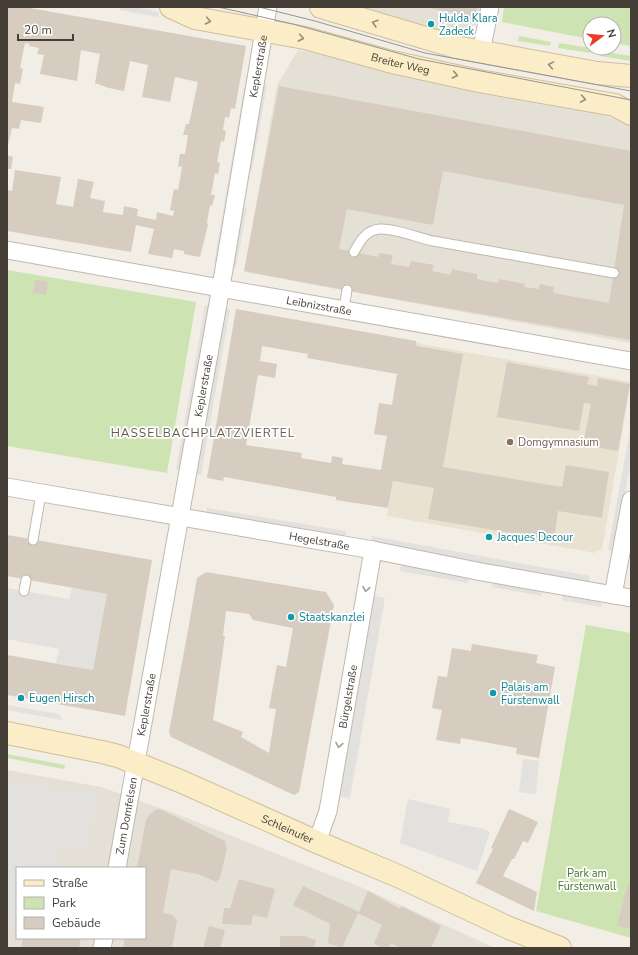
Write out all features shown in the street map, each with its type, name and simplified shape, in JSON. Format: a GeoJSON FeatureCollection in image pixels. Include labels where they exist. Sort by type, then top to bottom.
{"type":"FeatureCollection","features":[{"type":"Feature","properties":{"kind":"street","name":"Breiter Weg"},"geometry":{"type":"LineString","coordinates":[[171,7],[195,18],[305,38],[392,62],[479,81],[615,105],[631,114]]}},
{"type":"Feature","properties":{"kind":"street","name":"Keplerstraße"},"geometry":{"type":"LineString","coordinates":[[136,763],[239,186],[268,7]]}},
{"type":"Feature","properties":{"kind":"street"},"geometry":{"type":"LineString","coordinates":[[321,7],[456,47],[597,73],[631,76]]}},
{"type":"Feature","properties":{"kind":"street"},"geometry":{"type":"LineString","coordinates":[[481,52],[490,7]]}},
{"type":"Feature","properties":{"kind":"street","name":"Leibnizstraße"},"geometry":{"type":"LineString","coordinates":[[7,250],[631,360]]}},
{"type":"Feature","properties":{"kind":"street","name":"Hegelstraße"},"geometry":{"type":"LineString","coordinates":[[7,487],[373,550],[482,572],[631,598]]}},
{"type":"Feature","properties":{"kind":"street"},"geometry":{"type":"LineString","coordinates":[[613,595],[631,500]]}},
{"type":"Feature","properties":{"kind":"street","name":"Bürgelstraße"},"geometry":{"type":"LineString","coordinates":[[316,842],[328,812],[373,550]]}},
{"type":"Feature","properties":{"kind":"street","name":"Schleinufer"},"geometry":{"type":"LineString","coordinates":[[7,733],[102,752],[136,763],[180,781],[316,842],[398,876],[509,928],[560,948]]}},
{"type":"Feature","properties":{"kind":"street","name":"Zum Domfelsen"},"geometry":{"type":"LineString","coordinates":[[117,867],[136,763]]}},
{"type":"Feature","properties":{"kind":"lane"},"geometry":{"type":"LineString","coordinates":[[354,252],[361,239],[369,232],[379,229],[391,230],[431,240],[614,273]]}},
{"type":"Feature","properties":{"kind":"lane"},"geometry":{"type":"LineString","coordinates":[[344,309],[347,290]]}},
{"type":"Feature","properties":{"kind":"lane"},"geometry":{"type":"LineString","coordinates":[[33,540],[41,494]]}},
{"type":"Feature","properties":{"kind":"lane"},"geometry":{"type":"LineString","coordinates":[[24,591],[26,580]]}},
{"type":"Feature","properties":{"kind":"shaded area"},"geometry":{"type":"Polygon","coordinates":[[[120,7],[135,7],[159,12],[158,17],[119,10],[120,7]]]}},
{"type":"Feature","properties":{"kind":"shaded area"},"geometry":{"type":"Polygon","coordinates":[[[349,7],[483,7],[476,24],[457,33],[448,33],[349,7]]]}},
{"type":"Feature","properties":{"kind":"shaded area"},"geometry":{"type":"Polygon","coordinates":[[[298,50],[324,55],[399,76],[495,97],[631,121],[631,343],[244,272],[277,85],[298,50]]]}},
{"type":"Feature","properties":{"kind":"shaded area"},"geometry":{"type":"Polygon","coordinates":[[[327,50],[610,111],[609,118],[495,97],[399,76],[325,56],[327,50]]]}},
{"type":"Feature","properties":{"kind":"shaded area"},"geometry":{"type":"Polygon","coordinates":[[[261,84],[267,85],[252,171],[247,170],[261,84]]]}},
{"type":"Feature","properties":{"kind":"shaded area"},"geometry":{"type":"Polygon","coordinates":[[[244,88],[249,89],[218,264],[214,264],[244,88]]]}},
{"type":"Feature","properties":{"kind":"shaded area"},"geometry":{"type":"Polygon","coordinates":[[[241,206],[247,208],[236,268],[230,267],[241,206]]]}},
{"type":"Feature","properties":{"kind":"shaded area"},"geometry":{"type":"Polygon","coordinates":[[[205,305],[213,306],[184,472],[176,470],[205,305]]]}},
{"type":"Feature","properties":{"kind":"shaded area"},"geometry":{"type":"Polygon","coordinates":[[[222,308],[230,309],[201,475],[192,473],[222,308]]]}},
{"type":"Feature","properties":{"kind":"shaded area","name":"Domgymnasium"},"geometry":{"type":"Polygon","coordinates":[[[417,343],[631,382],[602,549],[596,551],[595,553],[387,516],[417,343]]]}},
{"type":"Feature","properties":{"kind":"shaded area"},"geometry":{"type":"Polygon","coordinates":[[[631,425],[631,460],[615,551],[608,550],[631,425]]]}},
{"type":"Feature","properties":{"kind":"shaded area"},"geometry":{"type":"Polygon","coordinates":[[[207,508],[346,531],[345,539],[206,515],[207,508]]]}},
{"type":"Feature","properties":{"kind":"shaded area"},"geometry":{"type":"Polygon","coordinates":[[[372,536],[590,576],[589,582],[370,544],[372,536]]]}},
{"type":"Feature","properties":{"kind":"shaded area"},"geometry":{"type":"Polygon","coordinates":[[[401,564],[469,577],[468,583],[400,571],[401,564]]]}},
{"type":"Feature","properties":{"kind":"shaded area"},"geometry":{"type":"Polygon","coordinates":[[[493,582],[543,590],[542,596],[492,587],[493,582]]]}},
{"type":"Feature","properties":{"kind":"shaded area"},"geometry":{"type":"Polygon","coordinates":[[[7,588],[69,599],[72,588],[107,594],[93,670],[56,663],[59,649],[7,639],[7,588]]]}},
{"type":"Feature","properties":{"kind":"shaded area"},"geometry":{"type":"Polygon","coordinates":[[[365,594],[385,598],[350,798],[331,795],[365,594]]]}},
{"type":"Feature","properties":{"kind":"shaded area"},"geometry":{"type":"Polygon","coordinates":[[[563,595],[602,601],[601,607],[562,600],[563,595]]]}},
{"type":"Feature","properties":{"kind":"shaded area"},"geometry":{"type":"Polygon","coordinates":[[[7,705],[59,714],[62,720],[7,710],[7,705]]]}},
{"type":"Feature","properties":{"kind":"shaded area"},"geometry":{"type":"Polygon","coordinates":[[[523,759],[539,761],[536,794],[519,792],[523,759]]]}},
{"type":"Feature","properties":{"kind":"shaded area"},"geometry":{"type":"Polygon","coordinates":[[[7,770],[101,787],[174,813],[363,888],[495,948],[7,948],[7,770]]]}},
{"type":"Feature","properties":{"kind":"shaded area"},"geometry":{"type":"Polygon","coordinates":[[[7,778],[99,795],[88,851],[60,847],[56,867],[16,867],[16,923],[10,926],[7,925],[7,778]]]}},
{"type":"Feature","properties":{"kind":"shaded area"},"geometry":{"type":"Polygon","coordinates":[[[408,799],[450,809],[448,822],[481,828],[490,832],[477,871],[400,843],[408,799]]]}},
{"type":"Feature","properties":{"kind":"green space"},"geometry":{"type":"Polygon","coordinates":[[[504,7],[631,7],[631,46],[622,44],[622,16],[582,16],[582,37],[502,22],[504,7]]]}},
{"type":"Feature","properties":{"kind":"green space"},"geometry":{"type":"Polygon","coordinates":[[[519,36],[551,42],[550,46],[518,41],[519,36]]]}},
{"type":"Feature","properties":{"kind":"green space"},"geometry":{"type":"Polygon","coordinates":[[[559,43],[582,47],[582,52],[558,48],[559,43]]]}},
{"type":"Feature","properties":{"kind":"green space"},"geometry":{"type":"Polygon","coordinates":[[[622,55],[631,56],[631,61],[600,56],[622,56],[622,55]]]}},
{"type":"Feature","properties":{"kind":"green space"},"geometry":{"type":"Polygon","coordinates":[[[7,270],[196,302],[167,473],[7,446],[7,270]]]}},
{"type":"Feature","properties":{"kind":"green space","name":"Park am Fürstenwall"},"geometry":{"type":"Polygon","coordinates":[[[586,625],[631,633],[631,938],[536,911],[586,625]]]}},
{"type":"Feature","properties":{"kind":"green space"},"geometry":{"type":"Polygon","coordinates":[[[7,754],[65,765],[64,769],[7,758],[7,754]]]}},
{"type":"Feature","properties":{"kind":"building"},"geometry":{"type":"Polygon","coordinates":[[[7,7],[24,7],[246,46],[235,109],[231,108],[229,118],[225,117],[223,130],[226,131],[224,142],[221,141],[217,162],[220,163],[218,174],[215,173],[211,195],[215,195],[212,206],[210,205],[207,222],[208,225],[200,257],[184,254],[184,251],[174,249],[172,258],[148,254],[154,229],[136,225],[131,252],[7,231],[7,190],[12,191],[15,170],[61,177],[56,204],[73,207],[78,179],[94,182],[90,198],[105,201],[103,212],[123,215],[124,206],[138,209],[137,216],[156,220],[157,212],[173,216],[174,211],[170,210],[174,189],[178,190],[182,167],[178,166],[180,154],[185,154],[188,135],[183,135],[186,124],[189,124],[198,82],[175,77],[170,102],[142,97],[148,65],[130,61],[124,91],[95,83],[100,54],[81,50],[77,81],[40,74],[44,55],[37,54],[39,48],[29,46],[30,44],[25,43],[20,68],[23,69],[20,84],[15,83],[12,102],[44,107],[41,123],[21,120],[19,129],[12,128],[7,150],[7,7]]]}},
{"type":"Feature","properties":{"kind":"building"},"geometry":{"type":"Polygon","coordinates":[[[424,7],[477,7],[476,12],[470,16],[424,7]]]}},
{"type":"Feature","properties":{"kind":"building"},"geometry":{"type":"Polygon","coordinates":[[[279,86],[631,151],[631,340],[371,295],[244,271],[279,86]],[[443,171],[433,225],[347,209],[339,249],[378,257],[379,253],[393,255],[391,264],[409,267],[411,261],[434,265],[432,271],[451,275],[452,269],[477,274],[477,279],[498,283],[499,279],[525,284],[524,287],[539,289],[540,284],[554,287],[553,293],[609,303],[624,205],[443,171]]]}},
{"type":"Feature","properties":{"kind":"building"},"geometry":{"type":"Polygon","coordinates":[[[7,155],[13,157],[11,169],[7,169],[7,155]]]}},
{"type":"Feature","properties":{"kind":"building"},"geometry":{"type":"Polygon","coordinates":[[[35,280],[48,281],[46,295],[33,293],[35,280]]]}},
{"type":"Feature","properties":{"kind":"building"},"geometry":{"type":"Polygon","coordinates":[[[236,309],[416,341],[417,346],[463,354],[443,467],[562,487],[566,465],[609,472],[602,518],[558,511],[554,540],[428,519],[434,488],[393,481],[388,508],[336,500],[336,497],[224,477],[223,481],[207,478],[236,309]],[[262,346],[260,361],[277,364],[275,378],[258,375],[246,445],[302,453],[301,458],[331,463],[332,456],[343,458],[342,464],[381,470],[387,436],[374,434],[379,403],[392,405],[397,374],[307,358],[308,354],[262,346]]]}},
{"type":"Feature","properties":{"kind":"building"},"geometry":{"type":"Polygon","coordinates":[[[507,362],[589,377],[587,384],[597,386],[598,378],[630,384],[618,451],[583,445],[591,404],[584,403],[579,431],[497,417],[507,362]]]}},
{"type":"Feature","properties":{"kind":"building"},"geometry":{"type":"Polygon","coordinates":[[[7,535],[152,560],[125,716],[7,695],[7,655],[93,670],[107,594],[7,576],[7,535]]]}},
{"type":"Feature","properties":{"kind":"building"},"geometry":{"type":"Polygon","coordinates":[[[206,572],[326,592],[334,605],[299,792],[294,795],[171,737],[169,732],[197,578],[206,572]],[[226,611],[223,636],[225,636],[213,720],[243,732],[241,737],[269,753],[276,709],[269,708],[277,665],[286,667],[293,628],[253,620],[249,614],[226,611]]]}},
{"type":"Feature","properties":{"kind":"building","name":"Palais am Fürstenwall"},"geometry":{"type":"Polygon","coordinates":[[[472,644],[538,655],[536,663],[555,667],[539,758],[516,754],[517,748],[461,738],[460,744],[436,740],[442,710],[432,708],[438,676],[447,677],[452,648],[471,651],[472,644]]]}},
{"type":"Feature","properties":{"kind":"building"},"geometry":{"type":"Polygon","coordinates":[[[157,809],[162,810],[225,841],[227,848],[220,878],[216,882],[198,874],[171,869],[163,913],[173,915],[177,921],[172,948],[123,948],[125,939],[146,939],[146,867],[137,867],[146,820],[149,815],[157,809]]]}},
{"type":"Feature","properties":{"kind":"building"},"geometry":{"type":"Polygon","coordinates":[[[509,809],[538,822],[528,843],[523,841],[503,876],[537,892],[534,911],[476,883],[493,849],[491,848],[509,809]]]}},
{"type":"Feature","properties":{"kind":"building"},"geometry":{"type":"Polygon","coordinates":[[[239,879],[275,889],[267,918],[253,915],[251,925],[222,924],[224,908],[230,908],[239,879]]]}},
{"type":"Feature","properties":{"kind":"building"},"geometry":{"type":"Polygon","coordinates":[[[628,884],[631,884],[631,929],[617,926],[628,884]]]}},
{"type":"Feature","properties":{"kind":"building"},"geometry":{"type":"Polygon","coordinates":[[[303,886],[359,912],[368,891],[400,909],[401,906],[441,926],[431,948],[400,948],[391,943],[389,948],[382,948],[374,944],[382,925],[358,913],[342,948],[328,943],[330,924],[293,905],[303,886]]]}},
{"type":"Feature","properties":{"kind":"building"},"geometry":{"type":"Polygon","coordinates":[[[209,926],[225,930],[220,948],[203,948],[209,926]]]}},
{"type":"Feature","properties":{"kind":"building"},"geometry":{"type":"Polygon","coordinates":[[[280,936],[304,936],[316,940],[314,948],[280,948],[280,936]]]}},
{"type":"Feature","properties":{"kind":"building"},"geometry":{"type":"Polygon","coordinates":[[[23,939],[81,939],[79,948],[21,948],[23,939]]]}},
{"type":"Feature","properties":{"kind":"tram line"},"geometry":{"type":"LineString","coordinates":[[218,7],[293,24],[419,59],[631,100]]}},
{"type":"Feature","properties":{"kind":"tram line"},"geometry":{"type":"LineString","coordinates":[[259,7],[315,21],[425,53],[631,91]]}},
{"type":"Feature","properties":{"kind":"place","name":"Hulda Klara Zadeck"},"geometry":{"type":"Point","coordinates":[431,24]}},
{"type":"Feature","properties":{"kind":"place","name":"Domgymnasium"},"geometry":{"type":"Point","coordinates":[510,442]}},
{"type":"Feature","properties":{"kind":"place","name":"Jacques Decour"},"geometry":{"type":"Point","coordinates":[489,537]}},
{"type":"Feature","properties":{"kind":"place","name":"Staatskanzlei"},"geometry":{"type":"Point","coordinates":[291,617]}},
{"type":"Feature","properties":{"kind":"place","name":"Palais am Fürstenwall"},"geometry":{"type":"Point","coordinates":[493,693]}},
{"type":"Feature","properties":{"kind":"place","name":"Eugen Hirsch"},"geometry":{"type":"Point","coordinates":[21,698]}},
{"type":"Feature","properties":{"kind":"district","name":"HASSELBACHPLATZVIERTEL"},"geometry":{"type":"Point","coordinates":[203,433]}}]}
